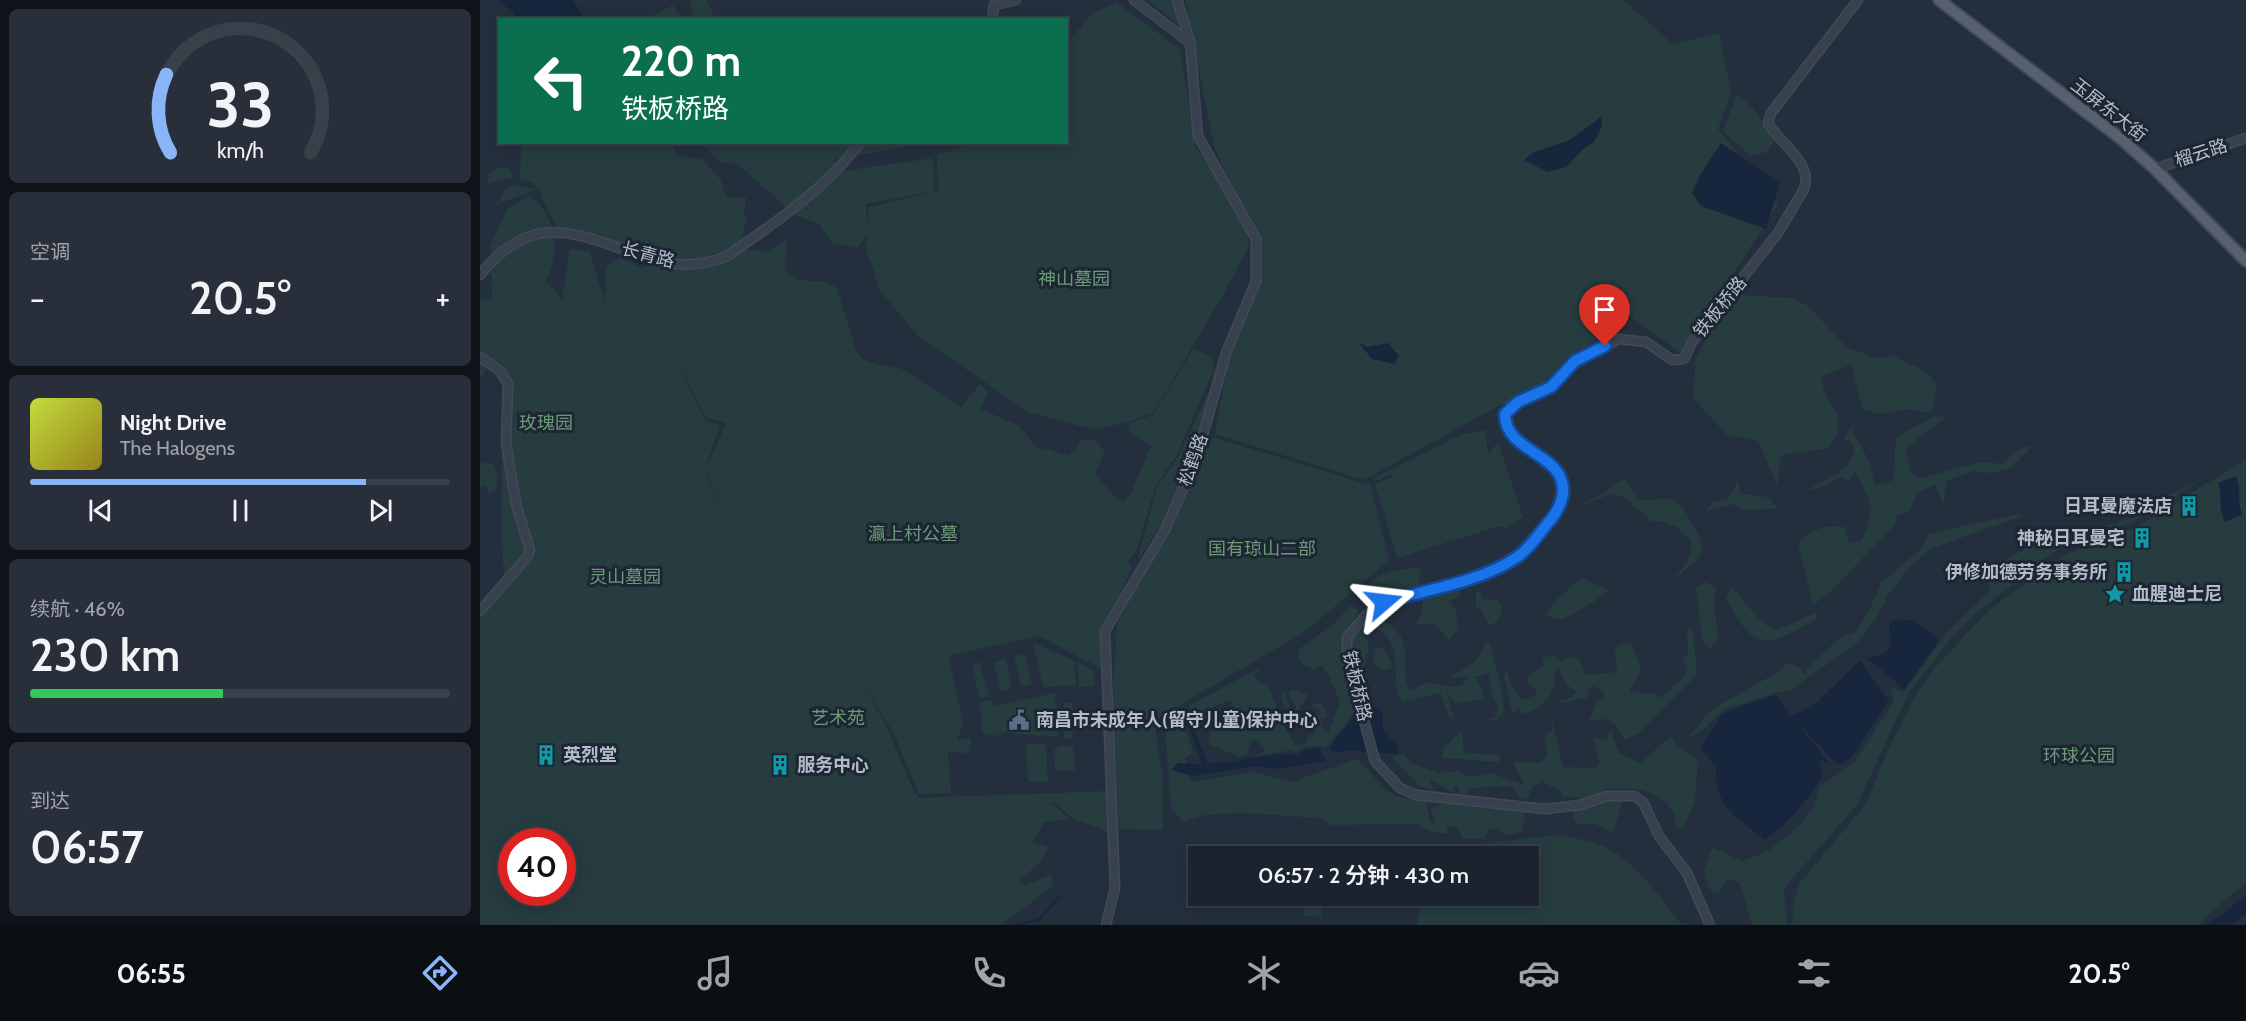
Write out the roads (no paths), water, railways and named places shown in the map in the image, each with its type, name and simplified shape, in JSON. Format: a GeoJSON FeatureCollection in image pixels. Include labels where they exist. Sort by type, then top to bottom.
{"type":"FeatureCollection","features":[{"type":"Feature","properties":{"kind":"main road","name":"玉屏东大街"},"geometry":{"type":"LineString","coordinates":[[1939,0],[2160,169],[2246,261]]}},
{"type":"Feature","properties":{"kind":"main road","name":"玉屏东大街"},"geometry":{"type":"LineString","coordinates":[[1949,0],[2124,134],[2246,250]]}},
{"type":"Feature","properties":{"kind":"street"},"geometry":{"type":"LineString","coordinates":[[992,18],[994,5],[1016,0]]}},
{"type":"Feature","properties":{"kind":"street"},"geometry":{"type":"LineString","coordinates":[[1134,0],[1190,42]]}},
{"type":"Feature","properties":{"kind":"street","name":"松鹤路"},"geometry":{"type":"LineString","coordinates":[[1106,925],[1115,888],[1105,631],[1165,530],[1197,456],[1226,353],[1256,281],[1256,238],[1198,136],[1190,42],[1177,0]]}},
{"type":"Feature","properties":{"kind":"street","name":"铁板桥路"},"geometry":{"type":"LineString","coordinates":[[1710,925],[1687,873],[1659,836],[1644,802],[1634,796],[1608,796],[1580,805],[1545,808],[1416,795],[1400,788],[1385,775],[1376,761],[1347,658],[1347,637],[1366,615],[1384,602],[1471,578],[1515,559],[1561,507],[1563,485],[1557,472],[1525,447],[1512,433],[1505,421],[1505,414],[1510,406],[1542,393],[1557,382],[1575,361],[1619,339],[1646,342],[1672,360],[1684,359],[1688,355],[1692,342],[1778,233],[1804,189],[1807,181],[1805,168],[1768,123],[1771,113],[1858,0]]}},
{"type":"Feature","properties":{"kind":"street","name":"榴云路"},"geometry":{"type":"LineString","coordinates":[[2160,169],[2246,140]]}},
{"type":"Feature","properties":{"kind":"street","name":"长青路"},"geometry":{"type":"LineString","coordinates":[[480,275],[507,248],[535,233],[549,232],[581,234],[665,263],[679,265],[715,261],[735,251],[799,205],[842,165],[859,144]]}},
{"type":"Feature","properties":{"kind":"street"},"geometry":{"type":"LineString","coordinates":[[480,357],[500,371],[508,384],[506,443],[516,504],[530,550],[528,556],[480,611]]}},
{"type":"Feature","properties":{"kind":"water"},"geometry":{"type":"Polygon","coordinates":[[[497,0],[573,0],[583,18],[513,18],[514,12],[497,0]]]}},
{"type":"Feature","properties":{"kind":"water"},"geometry":{"type":"Polygon","coordinates":[[[1601,117],[1602,126],[1594,142],[1583,149],[1566,167],[1547,172],[1524,160],[1532,153],[1570,140],[1601,117]]]}},
{"type":"Feature","properties":{"kind":"water"},"geometry":{"type":"Polygon","coordinates":[[[1721,143],[1780,183],[1766,229],[1701,206],[1692,193],[1700,175],[1721,143]]]}},
{"type":"Feature","properties":{"kind":"water"},"geometry":{"type":"Polygon","coordinates":[[[1359,343],[1368,347],[1388,343],[1399,356],[1395,364],[1372,359],[1359,343]]]}},
{"type":"Feature","properties":{"kind":"water"},"geometry":{"type":"Polygon","coordinates":[[[2236,476],[2242,514],[2225,522],[2221,511],[2218,483],[2236,476]]]}},
{"type":"Feature","properties":{"kind":"water"},"geometry":{"type":"Polygon","coordinates":[[[1911,620],[1937,636],[1938,642],[1904,689],[1867,658],[1886,652],[1890,648],[1891,621],[1911,620]]]}},
{"type":"Feature","properties":{"kind":"water"},"geometry":{"type":"Polygon","coordinates":[[[1860,660],[1889,701],[1853,755],[1842,765],[1835,762],[1795,720],[1831,765],[1820,760],[1822,778],[1796,812],[1765,840],[1737,818],[1723,802],[1716,780],[1716,766],[1700,748],[1721,714],[1775,695],[1792,716],[1816,703],[1860,660]]]}},
{"type":"Feature","properties":{"kind":"water"},"geometry":{"type":"Polygon","coordinates":[[[1375,707],[1383,714],[1383,731],[1398,746],[1398,754],[1345,750],[1335,753],[1329,748],[1354,716],[1368,712],[1369,708],[1375,707]]]}},
{"type":"Feature","properties":{"kind":"water"},"geometry":{"type":"Polygon","coordinates":[[[1181,714],[1192,727],[1208,763],[1230,762],[1276,754],[1296,755],[1304,750],[1318,748],[1326,761],[1279,769],[1258,766],[1191,776],[1172,770],[1178,763],[1202,764],[1191,732],[1181,714]]]}},
{"type":"Feature","properties":{"kind":"water"},"geometry":{"type":"Polygon","coordinates":[[[2246,896],[2246,914],[2230,925],[2207,925],[2246,896]]]}},
{"type":"Feature","properties":{"kind":"waterway"},"geometry":{"type":"LineString","coordinates":[[1018,925],[1040,919],[1059,897]]}},
{"type":"Feature","properties":{"kind":"place","name":"日耳曼魔法店"},"geometry":{"type":"Point","coordinates":[2189,506]}},
{"type":"Feature","properties":{"kind":"place","name":"神秘日耳曼宅"},"geometry":{"type":"Point","coordinates":[2142,538]}},
{"type":"Feature","properties":{"kind":"place","name":"伊修加德劳务事务所"},"geometry":{"type":"Point","coordinates":[2124,572]}},
{"type":"Feature","properties":{"kind":"place","name":"血腥迪士尼"},"geometry":{"type":"Point","coordinates":[2115,594]}},
{"type":"Feature","properties":{"kind":"place","name":"南昌市未成年人(留守儿童)保护中心"},"geometry":{"type":"Point","coordinates":[1019,720]}},
{"type":"Feature","properties":{"kind":"place","name":"英烈堂"},"geometry":{"type":"Point","coordinates":[546,755]}},
{"type":"Feature","properties":{"kind":"place","name":"服务中心"},"geometry":{"type":"Point","coordinates":[780,765]}},
{"type":"Feature","properties":{"kind":"park label","name":"神山墓园"},"geometry":{"type":"Point","coordinates":[1074,279]}},
{"type":"Feature","properties":{"kind":"park label","name":"玫瑰园"},"geometry":{"type":"Point","coordinates":[546,423]}},
{"type":"Feature","properties":{"kind":"park label","name":"瀛上村公墓"},"geometry":{"type":"Point","coordinates":[913,534]}},
{"type":"Feature","properties":{"kind":"park label","name":"国有琼山二部"},"geometry":{"type":"Point","coordinates":[1262,549]}},
{"type":"Feature","properties":{"kind":"park label","name":"灵山墓园"},"geometry":{"type":"Point","coordinates":[625,577]}},
{"type":"Feature","properties":{"kind":"park label","name":"艺术苑"},"geometry":{"type":"Point","coordinates":[838,718]}},
{"type":"Feature","properties":{"kind":"park label","name":"环球公园"},"geometry":{"type":"Point","coordinates":[2079,756]}}]}
